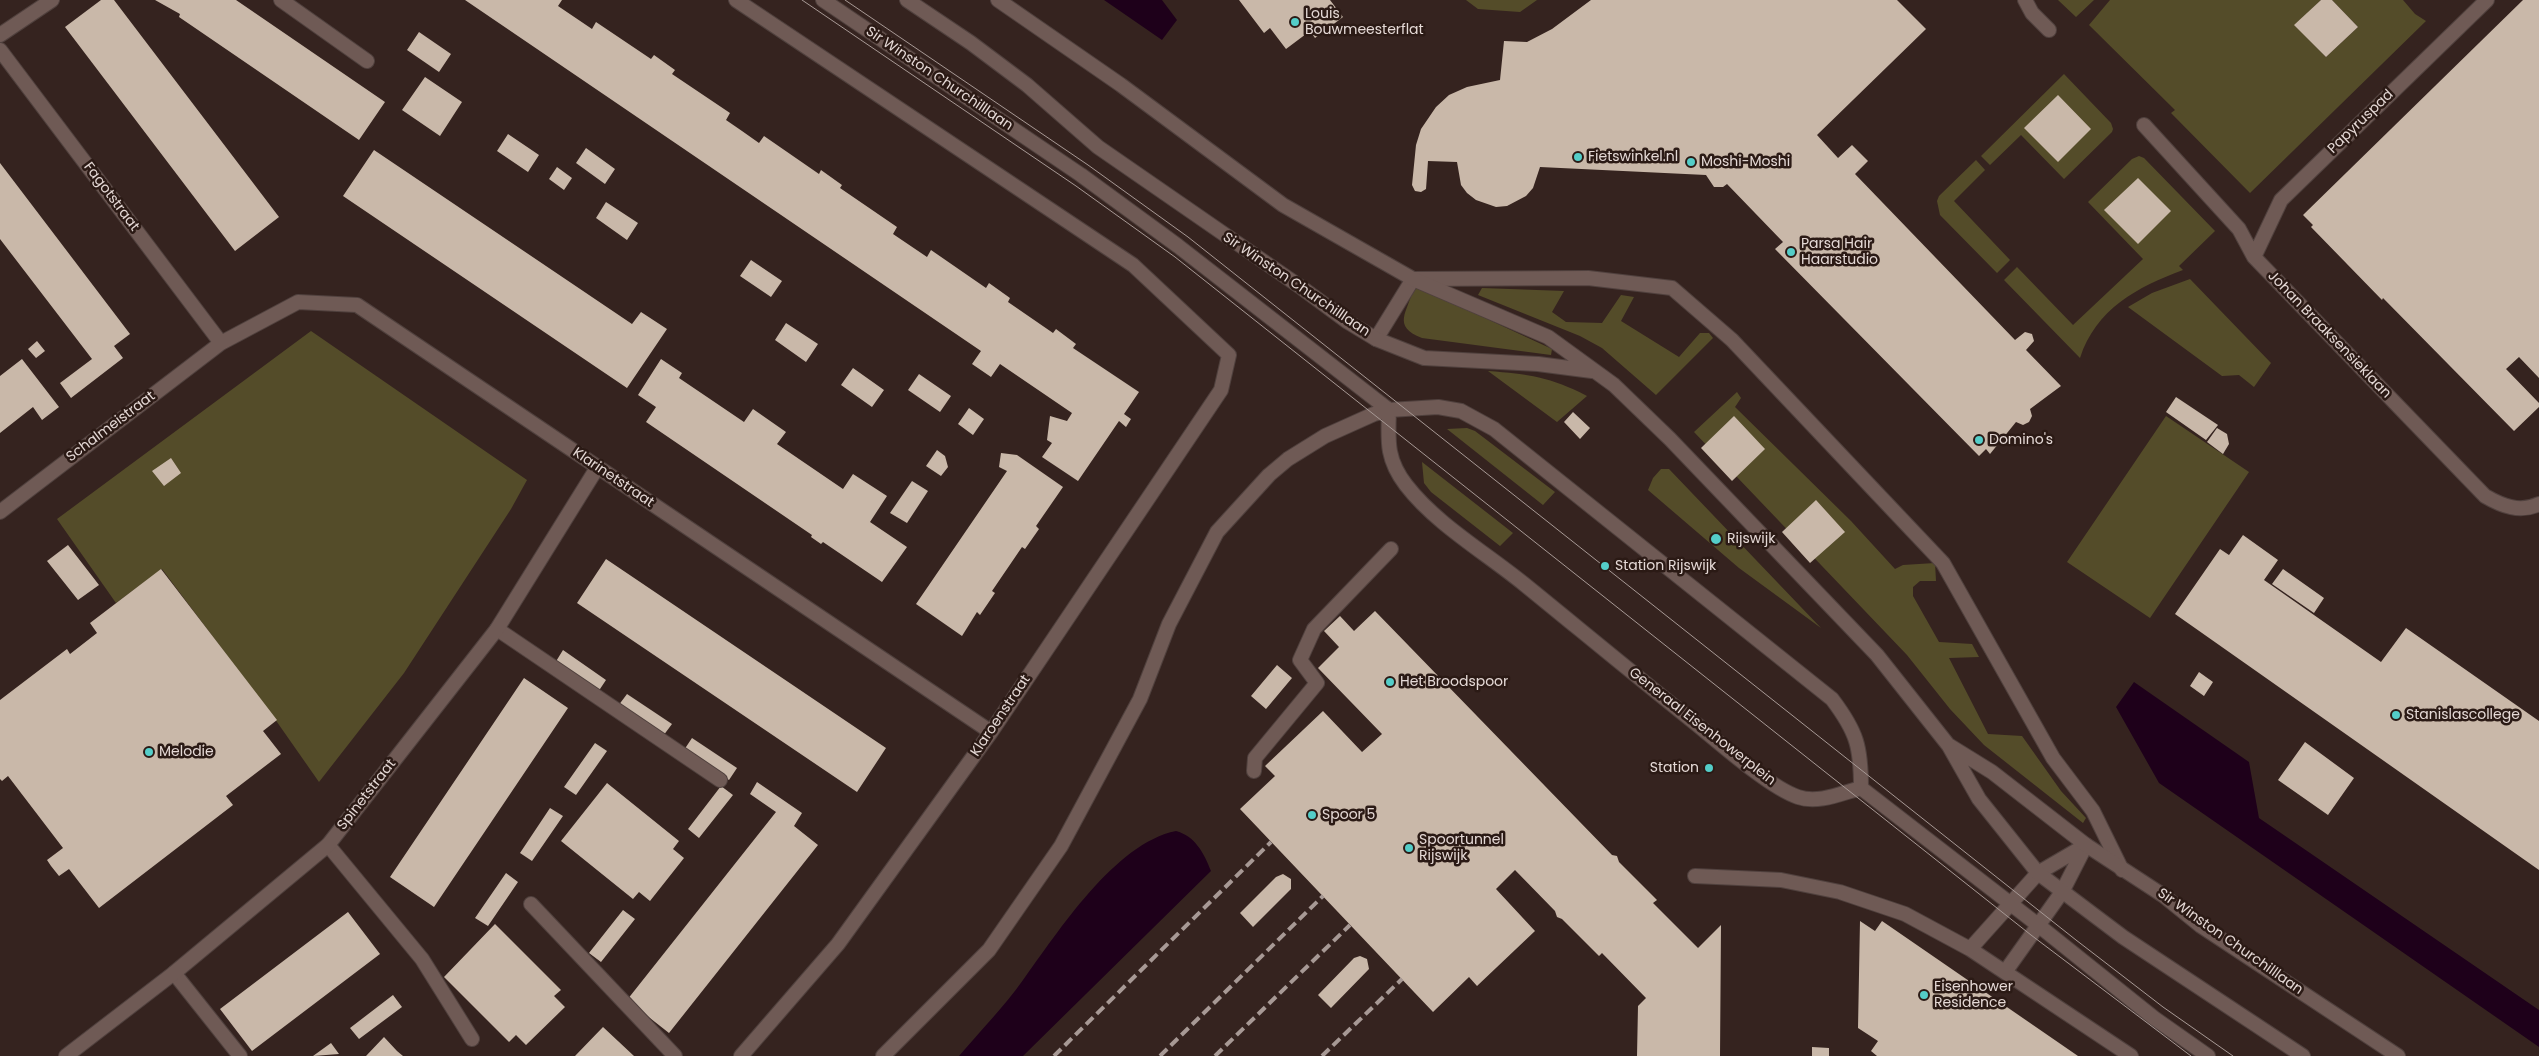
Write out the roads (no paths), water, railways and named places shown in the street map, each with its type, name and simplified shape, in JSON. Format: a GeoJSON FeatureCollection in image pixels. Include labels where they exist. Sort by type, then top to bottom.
{"type":"FeatureCollection","features":[{"type":"Feature","properties":{"kind":"street"},"geometry":{"type":"LineString","coordinates":[[0,35],[52,0]]}},
{"type":"Feature","properties":{"kind":"street"},"geometry":{"type":"LineString","coordinates":[[281,0],[367,61]]}},
{"type":"Feature","properties":{"kind":"street","name":"Klaroenstraat"},"geometry":{"type":"LineString","coordinates":[[736,0],[1133,265],[1229,355],[1221,390],[991,732],[838,944],[741,1056]]}},
{"type":"Feature","properties":{"kind":"street","name":"Sir Winston Churchilllaan"},"geometry":{"type":"LineString","coordinates":[[823,0],[1081,175],[1178,246],[1389,410]]}},
{"type":"Feature","properties":{"kind":"street","name":"Sir Winston Churchilllaan"},"geometry":{"type":"LineString","coordinates":[[907,0],[971,43],[1027,85],[1098,147],[1348,322],[1376,339],[1424,358],[1538,364],[1593,371]]}},
{"type":"Feature","properties":{"kind":"street"},"geometry":{"type":"LineString","coordinates":[[998,0],[1120,85],[1283,204],[1413,279],[1548,336],[1614,385],[1670,439],[1877,655],[1949,746],[1979,799],[2038,873],[2123,937],[2303,1056]]}},
{"type":"Feature","properties":{"kind":"street"},"geometry":{"type":"LineString","coordinates":[[2025,0],[2032,13],[2049,30]]}},
{"type":"Feature","properties":{"kind":"street","name":"Papyruspad"},"geometry":{"type":"LineString","coordinates":[[2254,257],[2281,200],[2487,0]]}},
{"type":"Feature","properties":{"kind":"street","name":"Fagotstraat"},"geometry":{"type":"LineString","coordinates":[[0,50],[221,343]]}},
{"type":"Feature","properties":{"kind":"street","name":"Johan Braaksensieklaan"},"geometry":{"type":"LineString","coordinates":[[2144,124],[2239,229],[2254,257],[2485,496],[2504,507],[2531,508],[2539,504]]}},
{"type":"Feature","properties":{"kind":"street"},"geometry":{"type":"LineString","coordinates":[[1413,279],[1588,278],[1672,288],[1732,340],[1943,562],[2053,758],[2093,811],[2122,870]]}},
{"type":"Feature","properties":{"kind":"street"},"geometry":{"type":"LineString","coordinates":[[1376,339],[1413,279]]}},
{"type":"Feature","properties":{"kind":"street","name":"Klarinetstraat"},"geometry":{"type":"LineString","coordinates":[[221,343],[298,302],[357,305],[991,732]]}},
{"type":"Feature","properties":{"kind":"street","name":"Schalmeistraat"},"geometry":{"type":"LineString","coordinates":[[0,512],[221,343]]}},
{"type":"Feature","properties":{"kind":"street"},"geometry":{"type":"LineString","coordinates":[[883,1056],[989,950],[1061,846],[1140,699],[1169,624],[1217,532],[1269,476],[1288,459],[1325,436],[1374,414],[1389,410],[1438,407],[1461,411],[1494,430],[1609,523],[1640,544],[1832,699],[1846,718],[1858,741],[1861,788],[2038,925],[2154,1018],[2208,1056]]}},
{"type":"Feature","properties":{"kind":"street","name":"Generaal Eisenhowerplein"},"geometry":{"type":"LineString","coordinates":[[1389,410],[1388,444],[1391,462],[1406,486],[1443,522],[1523,583],[1724,747],[1777,786],[1798,797],[1815,799],[1861,788]]}},
{"type":"Feature","properties":{"kind":"street","name":"Spinetstraat"},"geometry":{"type":"LineString","coordinates":[[66,1056],[174,973],[328,845],[497,629],[598,468]]}},
{"type":"Feature","properties":{"kind":"street"},"geometry":{"type":"LineString","coordinates":[[1254,771],[1255,758],[1317,683],[1300,660],[1314,629],[1391,549]]}},
{"type":"Feature","properties":{"kind":"street"},"geometry":{"type":"LineString","coordinates":[[497,629],[720,780]]}},
{"type":"Feature","properties":{"kind":"street","name":"Sir Winston Churchilllaan"},"geometry":{"type":"LineString","coordinates":[[1949,746],[1992,772],[2086,845],[2164,896],[2201,926],[2398,1056]]}},
{"type":"Feature","properties":{"kind":"street"},"geometry":{"type":"LineString","coordinates":[[328,845],[422,959],[472,1039]]}},
{"type":"Feature","properties":{"kind":"street"},"geometry":{"type":"LineString","coordinates":[[1970,949],[2038,873],[2086,845]]}},
{"type":"Feature","properties":{"kind":"street"},"geometry":{"type":"LineString","coordinates":[[2005,972],[2062,892],[2086,845]]}},
{"type":"Feature","properties":{"kind":"street"},"geometry":{"type":"LineString","coordinates":[[1695,876],[1780,880],[1840,892],[1905,914],[1970,949],[2131,1056]]}},
{"type":"Feature","properties":{"kind":"street"},"geometry":{"type":"LineString","coordinates":[[532,904],[676,1056]]}},
{"type":"Feature","properties":{"kind":"street"},"geometry":{"type":"LineString","coordinates":[[174,973],[240,1056]]}},
{"type":"Feature","properties":{"kind":"tram line"},"geometry":{"type":"LineString","coordinates":[[802,0],[1076,186],[1175,257],[2031,935],[2191,1056]]}},
{"type":"Feature","properties":{"kind":"tram line"},"geometry":{"type":"LineString","coordinates":[[845,0],[1088,165],[1188,237],[2076,940],[2163,1007],[2233,1056]]}},
{"type":"Feature","properties":{"kind":"railway"},"geometry":{"type":"LineString","coordinates":[[1054,1056],[1271,842]]}},
{"type":"Feature","properties":{"kind":"railway"},"geometry":{"type":"LineString","coordinates":[[1160,1056],[1323,896]]}},
{"type":"Feature","properties":{"kind":"railway"},"geometry":{"type":"LineString","coordinates":[[1215,1056],[1350,925]]}},
{"type":"Feature","properties":{"kind":"railway"},"geometry":{"type":"LineString","coordinates":[[1322,1056],[1402,979]]}},
{"type":"Feature","properties":{"kind":"place","name":"Louis Bouwmeesterflat"},"geometry":{"type":"Point","coordinates":[1295,22]}},
{"type":"Feature","properties":{"kind":"place","name":"Fietswinkel.nl"},"geometry":{"type":"Point","coordinates":[1578,157]}},
{"type":"Feature","properties":{"kind":"place","name":"Moshi-Moshi"},"geometry":{"type":"Point","coordinates":[1691,162]}},
{"type":"Feature","properties":{"kind":"place","name":"Parsa Hair Haarstudio"},"geometry":{"type":"Point","coordinates":[1791,252]}},
{"type":"Feature","properties":{"kind":"place","name":"Domino's"},"geometry":{"type":"Point","coordinates":[1979,440]}},
{"type":"Feature","properties":{"kind":"place","name":"Rijswijk"},"geometry":{"type":"Point","coordinates":[1716,539]}},
{"type":"Feature","properties":{"kind":"place","name":"Station Rijswijk"},"geometry":{"type":"Point","coordinates":[1605,566]}},
{"type":"Feature","properties":{"kind":"place","name":"Het Broodspoor"},"geometry":{"type":"Point","coordinates":[1390,682]}},
{"type":"Feature","properties":{"kind":"place","name":"Stanislascollege"},"geometry":{"type":"Point","coordinates":[2396,715]}},
{"type":"Feature","properties":{"kind":"place","name":"Melodie"},"geometry":{"type":"Point","coordinates":[149,752]}},
{"type":"Feature","properties":{"kind":"place","name":"Station"},"geometry":{"type":"Point","coordinates":[1709,768]}},
{"type":"Feature","properties":{"kind":"place","name":"Spoor 5"},"geometry":{"type":"Point","coordinates":[1312,815]}},
{"type":"Feature","properties":{"kind":"place","name":"Spoortunnel Rijswijk"},"geometry":{"type":"Point","coordinates":[1409,848]}},
{"type":"Feature","properties":{"kind":"place","name":"Eisenhower Residence"},"geometry":{"type":"Point","coordinates":[1924,995]}}]}
